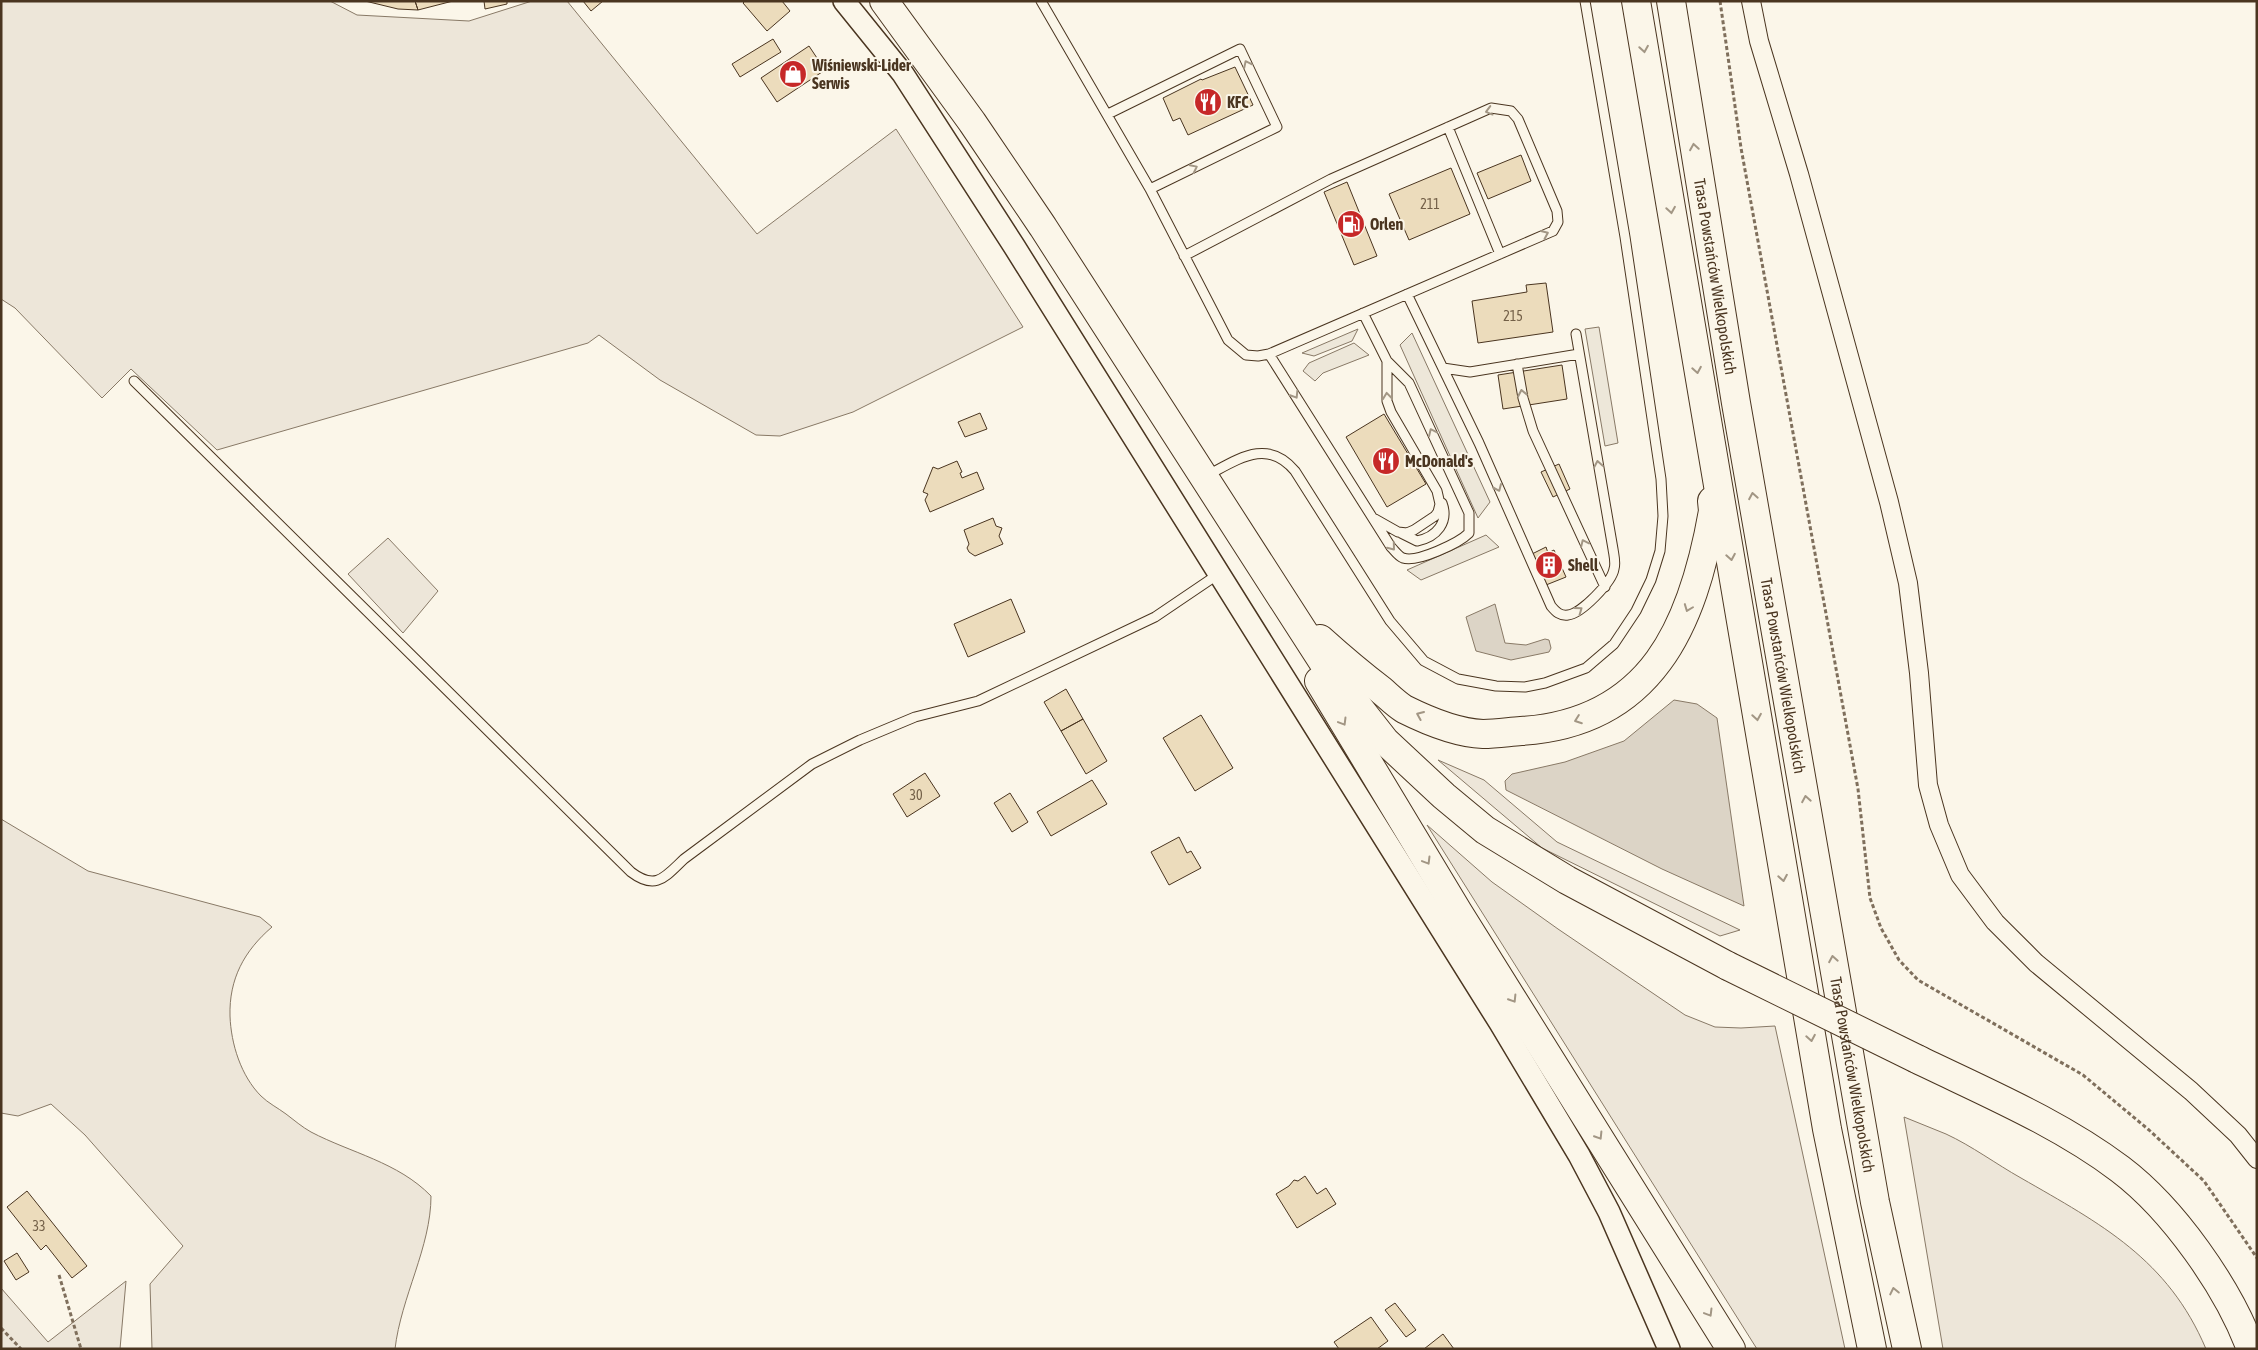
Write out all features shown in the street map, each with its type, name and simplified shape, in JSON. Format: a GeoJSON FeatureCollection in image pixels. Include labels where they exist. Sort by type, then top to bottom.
{"type":"FeatureCollection","features":[{"type":"Feature","properties":{"kind":"highway"},"geometry":{"type":"LineString","coordinates":[[884,1],[972,122],[1038,219],[1323,662],[1385,741],[1444,796],[1486,830],[1567,880],[1728,966],[1917,1058],[2080,1142],[2128,1176],[2150,1195],[2204,1262],[2222,1290],[2251,1349]]}},
{"type":"Feature","properties":{"kind":"highway","name":"Trasa Powstańców Wielkopolskich"},"geometry":{"type":"LineString","coordinates":[[1636,1],[1825,1119],[1839,1198],[1872,1349]]}},
{"type":"Feature","properties":{"kind":"highway","name":"Trasa Powstańców Wielkopolskich"},"geometry":{"type":"LineString","coordinates":[[1671,1],[1736,402],[1875,1202],[1907,1345]]}},
{"type":"Feature","properties":{"kind":"highway"},"geometry":{"type":"LineString","coordinates":[[1293,615],[1403,708],[1450,728],[1482,734],[1550,729],[1600,712],[1621,698],[1646,677],[1668,648],[1685,617],[1698,580],[1713,511],[1709,440]]}},
{"type":"Feature","properties":{"kind":"highway"},"geometry":{"type":"LineString","coordinates":[[1293,615],[1310,667],[1458,912],[1731,1349]]}},
{"type":"Feature","properties":{"kind":"street"},"geometry":{"type":"LineString","coordinates":[[844,1],[903,74],[1014,246],[1500,1023],[1579,1155],[1609,1212],[1669,1349]]}},
{"type":"Feature","properties":{"kind":"street"},"geometry":{"type":"LineString","coordinates":[[1751,1],[1759,41],[1799,174],[1894,520],[1908,583],[1919,673],[1928,785],[1939,825],[1960,875],[1995,922],[2029,956],[2191,1090],[2238,1135],[2257,1159]]}},
{"type":"Feature","properties":{"kind":"lane"},"geometry":{"type":"LineString","coordinates":[[1041,1],[1150,189],[1184,256],[1228,340],[1246,355],[1258,356],[1269,354],[1553,231],[1558,222],[1556,211],[1536,158],[1518,119],[1511,111],[1492,108],[1331,179],[1184,256]]}},
{"type":"Feature","properties":{"kind":"lane"},"geometry":{"type":"LineString","coordinates":[[1204,478],[1244,456],[1257,453],[1271,453],[1285,459],[1390,621],[1424,661],[1458,679],[1496,686],[1525,687],[1545,683],[1586,668],[1614,644],[1636,611],[1651,580],[1660,551],[1663,516],[1661,478],[1654,430],[1586,1]]}},
{"type":"Feature","properties":{"kind":"lane"},"geometry":{"type":"LineString","coordinates":[[1108,114],[1240,49],[1277,127],[1150,189]]}},
{"type":"Feature","properties":{"kind":"lane"},"geometry":{"type":"LineString","coordinates":[[1448,127],[1500,254]]}},
{"type":"Feature","properties":{"kind":"lane"},"geometry":{"type":"LineString","coordinates":[[1407,294],[1479,443],[1551,606],[1561,614],[1572,615],[1605,587],[1614,570],[1615,560],[1576,334]]}},
{"type":"Feature","properties":{"kind":"lane"},"geometry":{"type":"LineString","coordinates":[[1269,354],[1391,547],[1403,558],[1417,559],[1463,539],[1469,533],[1470,513],[1409,383],[1387,361],[1363,313]]}},
{"type":"Feature","properties":{"kind":"lane"},"geometry":{"type":"LineString","coordinates":[[1443,368],[1470,372],[1579,354]]}},
{"type":"Feature","properties":{"kind":"lane"},"geometry":{"type":"LineString","coordinates":[[1372,518],[1417,541],[1423,540],[1441,528],[1445,516],[1437,491],[1391,412],[1387,401],[1387,361]]}},
{"type":"Feature","properties":{"kind":"lane"},"geometry":{"type":"LineString","coordinates":[[1517,364],[1523,398],[1533,430],[1605,587]]}},
{"type":"Feature","properties":{"kind":"lane"},"geometry":{"type":"LineString","coordinates":[[134,381],[631,872],[641,880],[649,882],[657,881],[666,876],[684,859],[812,764],[860,740],[915,717],[978,701],[1155,617],[1220,573]]}},
{"type":"Feature","properties":{"kind":"lane"},"geometry":{"type":"LineString","coordinates":[[1398,532],[1414,530],[1435,516],[1439,508],[1437,491]]}},
{"type":"Feature","properties":{"kind":"path"},"geometry":{"type":"LineString","coordinates":[[1720,1],[1741,148],[1858,789],[1870,898],[1881,928],[1899,960],[1918,980],[2083,1075],[2149,1130],[2204,1181],[2257,1258]]}},
{"type":"Feature","properties":{"kind":"path"},"geometry":{"type":"LineString","coordinates":[[59,1275],[81,1349]]}},
{"type":"Feature","properties":{"kind":"path"},"geometry":{"type":"LineString","coordinates":[[1,1328],[21,1349]]}},
{"type":"Feature","properties":{"kind":"shaded area"},"geometry":{"type":"Polygon","coordinates":[[[1,1],[330,1],[357,15],[469,21],[532,1],[567,1],[757,234],[896,129],[1023,327],[853,412],[780,436],[756,435],[660,380],[599,335],[588,343],[217,450],[131,369],[102,398],[15,308],[1,299],[1,1]]]}},
{"type":"Feature","properties":{"kind":"shaded area"},"geometry":{"type":"Polygon","coordinates":[[[1599,327],[1618,443],[1605,446],[1585,329],[1599,327]]]}},
{"type":"Feature","properties":{"kind":"shaded area"},"geometry":{"type":"Polygon","coordinates":[[[1358,329],[1352,341],[1314,356],[1302,353],[1358,329]]]}},
{"type":"Feature","properties":{"kind":"shaded area"},"geometry":{"type":"Polygon","coordinates":[[[1412,333],[1490,502],[1478,518],[1400,345],[1412,333]]]}},
{"type":"Feature","properties":{"kind":"shaded area"},"geometry":{"type":"Polygon","coordinates":[[[1354,343],[1369,355],[1323,373],[1315,381],[1303,371],[1309,363],[1354,343]]]}},
{"type":"Feature","properties":{"kind":"shaded area"},"geometry":{"type":"Polygon","coordinates":[[[1486,535],[1499,547],[1421,580],[1407,570],[1486,535]]]}},
{"type":"Feature","properties":{"kind":"shaded area"},"geometry":{"type":"Polygon","coordinates":[[[388,538],[438,591],[403,633],[348,574],[388,538]]]}},
{"type":"Feature","properties":{"kind":"shaded area"},"geometry":{"type":"Polygon","coordinates":[[[1495,604],[1505,643],[1526,645],[1545,639],[1549,640],[1551,648],[1549,652],[1511,660],[1476,651],[1466,617],[1495,604]]]}},
{"type":"Feature","properties":{"kind":"shaded area"},"geometry":{"type":"Polygon","coordinates":[[[1674,700],[1697,704],[1717,718],[1744,906],[1662,869],[1506,790],[1505,781],[1512,774],[1565,762],[1624,741],[1674,700]]]}},
{"type":"Feature","properties":{"kind":"shaded area"},"geometry":{"type":"Polygon","coordinates":[[[1438,760],[1484,780],[1557,842],[1740,930],[1720,936],[1542,848],[1438,760]]]}},
{"type":"Feature","properties":{"kind":"shaded area"},"geometry":{"type":"Polygon","coordinates":[[[1,819],[88,871],[260,917],[272,927],[246,956],[235,978],[232,990],[230,1016],[232,1038],[238,1059],[248,1079],[264,1099],[308,1130],[389,1166],[418,1184],[431,1196],[426,1234],[403,1310],[395,1349],[152,1349],[150,1284],[183,1246],[85,1135],[51,1104],[18,1116],[1,1113],[1,819]]]}},
{"type":"Feature","properties":{"kind":"shaded area"},"geometry":{"type":"Polygon","coordinates":[[[1427,825],[1492,882],[1685,1015],[1715,1027],[1775,1026],[1845,1349],[1757,1349],[1427,825]]]}},
{"type":"Feature","properties":{"kind":"shaded area"},"geometry":{"type":"Polygon","coordinates":[[[1904,1117],[1965,1144],[2078,1211],[2129,1247],[2152,1267],[2172,1291],[2190,1318],[2206,1349],[1943,1349],[1904,1117]]]}},
{"type":"Feature","properties":{"kind":"shaded area"},"geometry":{"type":"Polygon","coordinates":[[[126,1281],[120,1349],[1,1349],[1,1288],[48,1342],[126,1281]]]}},
{"type":"Feature","properties":{"kind":"building"},"geometry":{"type":"Polygon","coordinates":[[[365,1],[415,1],[418,10],[398,9],[365,1]]]}},
{"type":"Feature","properties":{"kind":"building"},"geometry":{"type":"Polygon","coordinates":[[[415,1],[453,1],[418,10],[415,1]]]}},
{"type":"Feature","properties":{"kind":"building"},"geometry":{"type":"Polygon","coordinates":[[[484,1],[507,1],[507,4],[485,9],[484,1]]]}},
{"type":"Feature","properties":{"kind":"building"},"geometry":{"type":"Polygon","coordinates":[[[583,1],[603,1],[591,11],[583,1]]]}},
{"type":"Feature","properties":{"kind":"building"},"geometry":{"type":"Polygon","coordinates":[[[745,1],[782,1],[790,11],[767,31],[743,3],[745,1]]]}},
{"type":"Feature","properties":{"kind":"building"},"geometry":{"type":"Polygon","coordinates":[[[773,39],[781,52],[740,77],[732,64],[773,39]]]}},
{"type":"Feature","properties":{"kind":"building","name":"Wiśniewski-Lider Serwis"},"geometry":{"type":"Polygon","coordinates":[[[809,46],[825,70],[777,102],[761,78],[809,46]]]}},
{"type":"Feature","properties":{"kind":"building","name":"KFC"},"geometry":{"type":"Polygon","coordinates":[[[1235,67],[1253,105],[1188,135],[1180,118],[1173,121],[1163,98],[1201,79],[1235,67]]]}},
{"type":"Feature","properties":{"kind":"building"},"geometry":{"type":"Polygon","coordinates":[[[1521,155],[1531,181],[1488,199],[1477,173],[1521,155]]]}},
{"type":"Feature","properties":{"kind":"building"},"geometry":{"type":"Polygon","coordinates":[[[1451,168],[1470,214],[1409,240],[1389,194],[1451,168]]]}},
{"type":"Feature","properties":{"kind":"building","name":"Orlen"},"geometry":{"type":"Polygon","coordinates":[[[1347,182],[1377,256],[1354,265],[1324,192],[1347,182]]]}},
{"type":"Feature","properties":{"kind":"building"},"geometry":{"type":"Polygon","coordinates":[[[1546,283],[1553,332],[1478,343],[1472,301],[1527,292],[1526,285],[1546,283]]]}},
{"type":"Feature","properties":{"kind":"building"},"geometry":{"type":"Polygon","coordinates":[[[1562,365],[1567,399],[1503,409],[1498,375],[1562,365]]]}},
{"type":"Feature","properties":{"kind":"building"},"geometry":{"type":"Polygon","coordinates":[[[980,413],[987,429],[965,437],[958,422],[980,413]]]}},
{"type":"Feature","properties":{"kind":"building","name":"McDonald's"},"geometry":{"type":"Polygon","coordinates":[[[1384,414],[1426,484],[1387,507],[1346,437],[1384,414]]]}},
{"type":"Feature","properties":{"kind":"building"},"geometry":{"type":"Polygon","coordinates":[[[957,461],[962,472],[960,473],[962,478],[977,472],[984,489],[930,512],[925,500],[928,494],[923,492],[933,467],[938,469],[957,461]]]}},
{"type":"Feature","properties":{"kind":"building"},"geometry":{"type":"Polygon","coordinates":[[[1559,464],[1570,489],[1553,497],[1541,472],[1559,464]]]}},
{"type":"Feature","properties":{"kind":"building"},"geometry":{"type":"Polygon","coordinates":[[[993,518],[996,526],[1002,528],[999,536],[1003,544],[975,556],[967,548],[969,544],[964,530],[993,518]]]}},
{"type":"Feature","properties":{"kind":"building","name":"Shell"},"geometry":{"type":"Polygon","coordinates":[[[1546,547],[1548,553],[1554,550],[1566,577],[1546,585],[1532,554],[1546,547]]]}},
{"type":"Feature","properties":{"kind":"building"},"geometry":{"type":"Polygon","coordinates":[[[1011,599],[1025,632],[968,657],[954,624],[1011,599]]]}},
{"type":"Feature","properties":{"kind":"building"},"geometry":{"type":"Polygon","coordinates":[[[1066,689],[1083,719],[1061,731],[1044,702],[1066,689]]]}},
{"type":"Feature","properties":{"kind":"building"},"geometry":{"type":"Polygon","coordinates":[[[1201,715],[1233,768],[1195,791],[1163,738],[1201,715]]]}},
{"type":"Feature","properties":{"kind":"building"},"geometry":{"type":"Polygon","coordinates":[[[1083,719],[1107,761],[1086,774],[1061,731],[1083,719]]]}},
{"type":"Feature","properties":{"kind":"building"},"geometry":{"type":"Polygon","coordinates":[[[925,773],[940,796],[907,817],[893,794],[925,773]]]}},
{"type":"Feature","properties":{"kind":"building"},"geometry":{"type":"Polygon","coordinates":[[[1092,780],[1107,804],[1051,836],[1037,812],[1092,780]]]}},
{"type":"Feature","properties":{"kind":"building"},"geometry":{"type":"Polygon","coordinates":[[[1010,793],[1028,822],[1012,832],[994,803],[1010,793]]]}},
{"type":"Feature","properties":{"kind":"building"},"geometry":{"type":"Polygon","coordinates":[[[1179,837],[1187,853],[1191,851],[1201,868],[1169,885],[1151,852],[1179,837]]]}},
{"type":"Feature","properties":{"kind":"building"},"geometry":{"type":"Polygon","coordinates":[[[1305,1176],[1317,1194],[1326,1188],[1336,1204],[1297,1228],[1276,1194],[1289,1186],[1294,1180],[1298,1181],[1305,1176]]]}},
{"type":"Feature","properties":{"kind":"building"},"geometry":{"type":"Polygon","coordinates":[[[27,1191],[87,1266],[72,1278],[46,1245],[41,1250],[7,1207],[27,1191]]]}},
{"type":"Feature","properties":{"kind":"building"},"geometry":{"type":"Polygon","coordinates":[[[17,1253],[29,1272],[16,1280],[4,1261],[17,1253]]]}},
{"type":"Feature","properties":{"kind":"building"},"geometry":{"type":"Polygon","coordinates":[[[1395,1303],[1416,1330],[1406,1337],[1385,1310],[1395,1303]]]}},
{"type":"Feature","properties":{"kind":"building"},"geometry":{"type":"Polygon","coordinates":[[[1371,1317],[1388,1341],[1377,1349],[1339,1349],[1334,1342],[1371,1317]]]}},
{"type":"Feature","properties":{"kind":"building"},"geometry":{"type":"Polygon","coordinates":[[[1443,1334],[1454,1349],[1424,1349],[1443,1334]]]}},
{"type":"Feature","properties":{"kind":"place","name":"Wiśniewski-Lider Serwis"},"geometry":{"type":"Point","coordinates":[793,74]}},
{"type":"Feature","properties":{"kind":"place","name":"KFC"},"geometry":{"type":"Point","coordinates":[1208,102]}},
{"type":"Feature","properties":{"kind":"place","name":"Orlen"},"geometry":{"type":"Point","coordinates":[1351,224]}},
{"type":"Feature","properties":{"kind":"place","name":"McDonald's"},"geometry":{"type":"Point","coordinates":[1386,461]}},
{"type":"Feature","properties":{"kind":"place","name":"Shell"},"geometry":{"type":"Point","coordinates":[1549,565]}}]}
